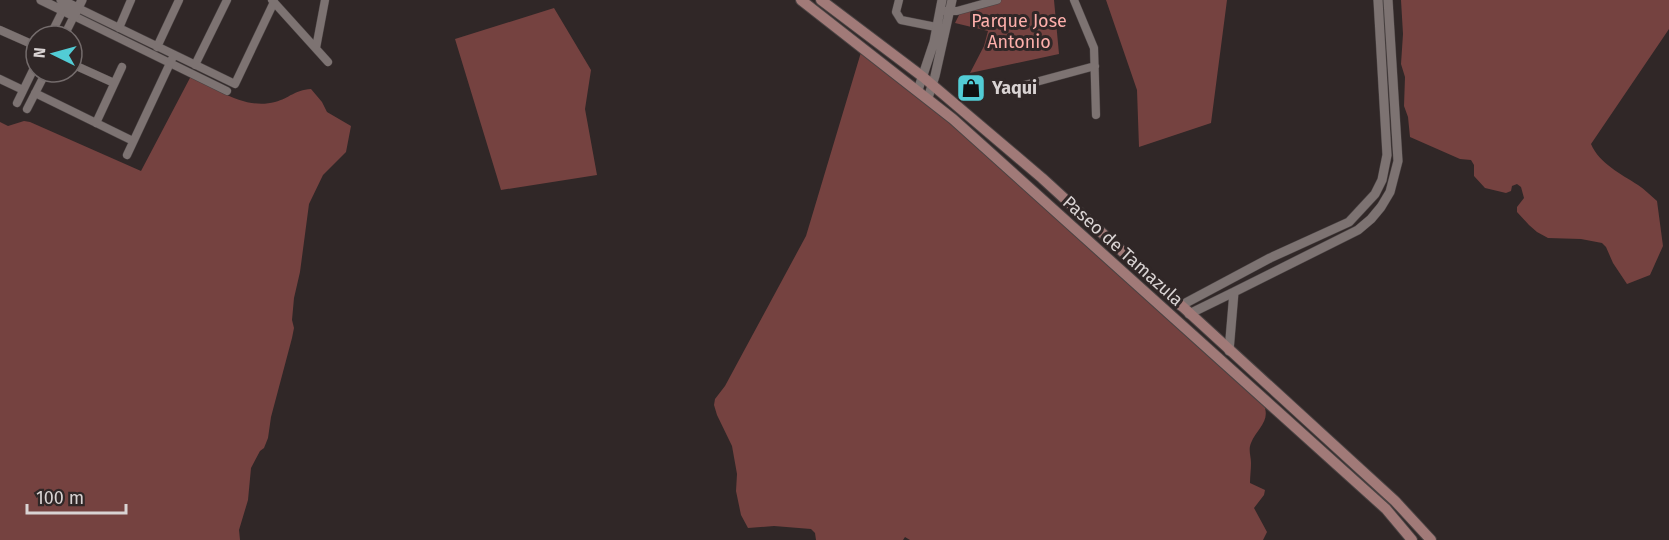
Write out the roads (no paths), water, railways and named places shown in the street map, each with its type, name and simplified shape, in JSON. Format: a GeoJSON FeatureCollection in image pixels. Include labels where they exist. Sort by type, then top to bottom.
{"type":"FeatureCollection","features":[{"type":"Feature","properties":{"kind":"main road","name":"Paseo de Tamazula"},"geometry":{"type":"LineString","coordinates":[[801,0],[918,90],[978,141],[1386,509],[1412,540]]}},
{"type":"Feature","properties":{"kind":"main road","name":"Paseo de Tamazula"},"geometry":{"type":"LineString","coordinates":[[821,0],[923,77],[1042,178],[1395,501],[1431,540]]}},
{"type":"Feature","properties":{"kind":"street"},"geometry":{"type":"LineString","coordinates":[[41,0],[65,3],[78,8],[157,46],[172,59],[195,65],[235,84],[273,1],[328,62]]}},
{"type":"Feature","properties":{"kind":"street"},"geometry":{"type":"LineString","coordinates":[[118,28],[131,0]]}},
{"type":"Feature","properties":{"kind":"street"},"geometry":{"type":"LineString","coordinates":[[157,46],[179,0]]}},
{"type":"Feature","properties":{"kind":"street"},"geometry":{"type":"LineString","coordinates":[[195,65],[227,0]]}},
{"type":"Feature","properties":{"kind":"street"},"geometry":{"type":"LineString","coordinates":[[316,48],[325,0]]}},
{"type":"Feature","properties":{"kind":"street"},"geometry":{"type":"LineString","coordinates":[[899,0],[896,12],[901,20],[941,28]]}},
{"type":"Feature","properties":{"kind":"street"},"geometry":{"type":"LineString","coordinates":[[928,98],[932,86],[944,7],[952,0]]}},
{"type":"Feature","properties":{"kind":"street"},"geometry":{"type":"LineString","coordinates":[[944,7],[957,11],[997,0]]}},
{"type":"Feature","properties":{"kind":"street"},"geometry":{"type":"LineString","coordinates":[[1074,0],[1094,45],[1096,115]]}},
{"type":"Feature","properties":{"kind":"street"},"geometry":{"type":"LineString","coordinates":[[1189,314],[1358,230],[1381,207],[1390,192],[1398,160],[1398,137],[1388,83],[1378,0]]}},
{"type":"Feature","properties":{"kind":"street"},"geometry":{"type":"LineString","coordinates":[[1180,306],[1248,269],[1349,222],[1375,194],[1382,180],[1387,155],[1388,0]]}},
{"type":"Feature","properties":{"kind":"street"},"geometry":{"type":"LineString","coordinates":[[55,24],[65,3]]}},
{"type":"Feature","properties":{"kind":"street"},"geometry":{"type":"LineString","coordinates":[[70,24],[78,8]]}},
{"type":"Feature","properties":{"kind":"street"},"geometry":{"type":"LineString","coordinates":[[78,8],[227,91]]}},
{"type":"Feature","properties":{"kind":"street"},"geometry":{"type":"LineString","coordinates":[[918,90],[941,28]]}},
{"type":"Feature","properties":{"kind":"street"},"geometry":{"type":"LineString","coordinates":[[0,30],[24,41]]}},
{"type":"Feature","properties":{"kind":"street"},"geometry":{"type":"LineString","coordinates":[[127,155],[172,59]]}},
{"type":"Feature","properties":{"kind":"street"},"geometry":{"type":"LineString","coordinates":[[1006,90],[1095,66]]}},
{"type":"Feature","properties":{"kind":"street"},"geometry":{"type":"LineString","coordinates":[[96,123],[122,67]]}},
{"type":"Feature","properties":{"kind":"street"},"geometry":{"type":"LineString","coordinates":[[84,69],[114,83]]}},
{"type":"Feature","properties":{"kind":"street"},"geometry":{"type":"LineString","coordinates":[[0,79],[23,90]]}},
{"type":"Feature","properties":{"kind":"street"},"geometry":{"type":"LineString","coordinates":[[16,103],[26,84]]}},
{"type":"Feature","properties":{"kind":"street"},"geometry":{"type":"LineString","coordinates":[[27,109],[40,84]]}},
{"type":"Feature","properties":{"kind":"street"},"geometry":{"type":"LineString","coordinates":[[35,93],[133,141]]}},
{"type":"Feature","properties":{"kind":"street"},"geometry":{"type":"LineString","coordinates":[[1310,240],[1315,252]]}},
{"type":"Feature","properties":{"kind":"street"},"geometry":{"type":"LineString","coordinates":[[1229,351],[1234,292]]}},
{"type":"Feature","properties":{"kind":"place","name":"Yaqui"},"geometry":{"type":"Point","coordinates":[971,88]}},
{"type":"Feature","properties":{"kind":"park label","name":"Parque Jose Antonio"},"geometry":{"type":"Point","coordinates":[1019,31]}}]}
